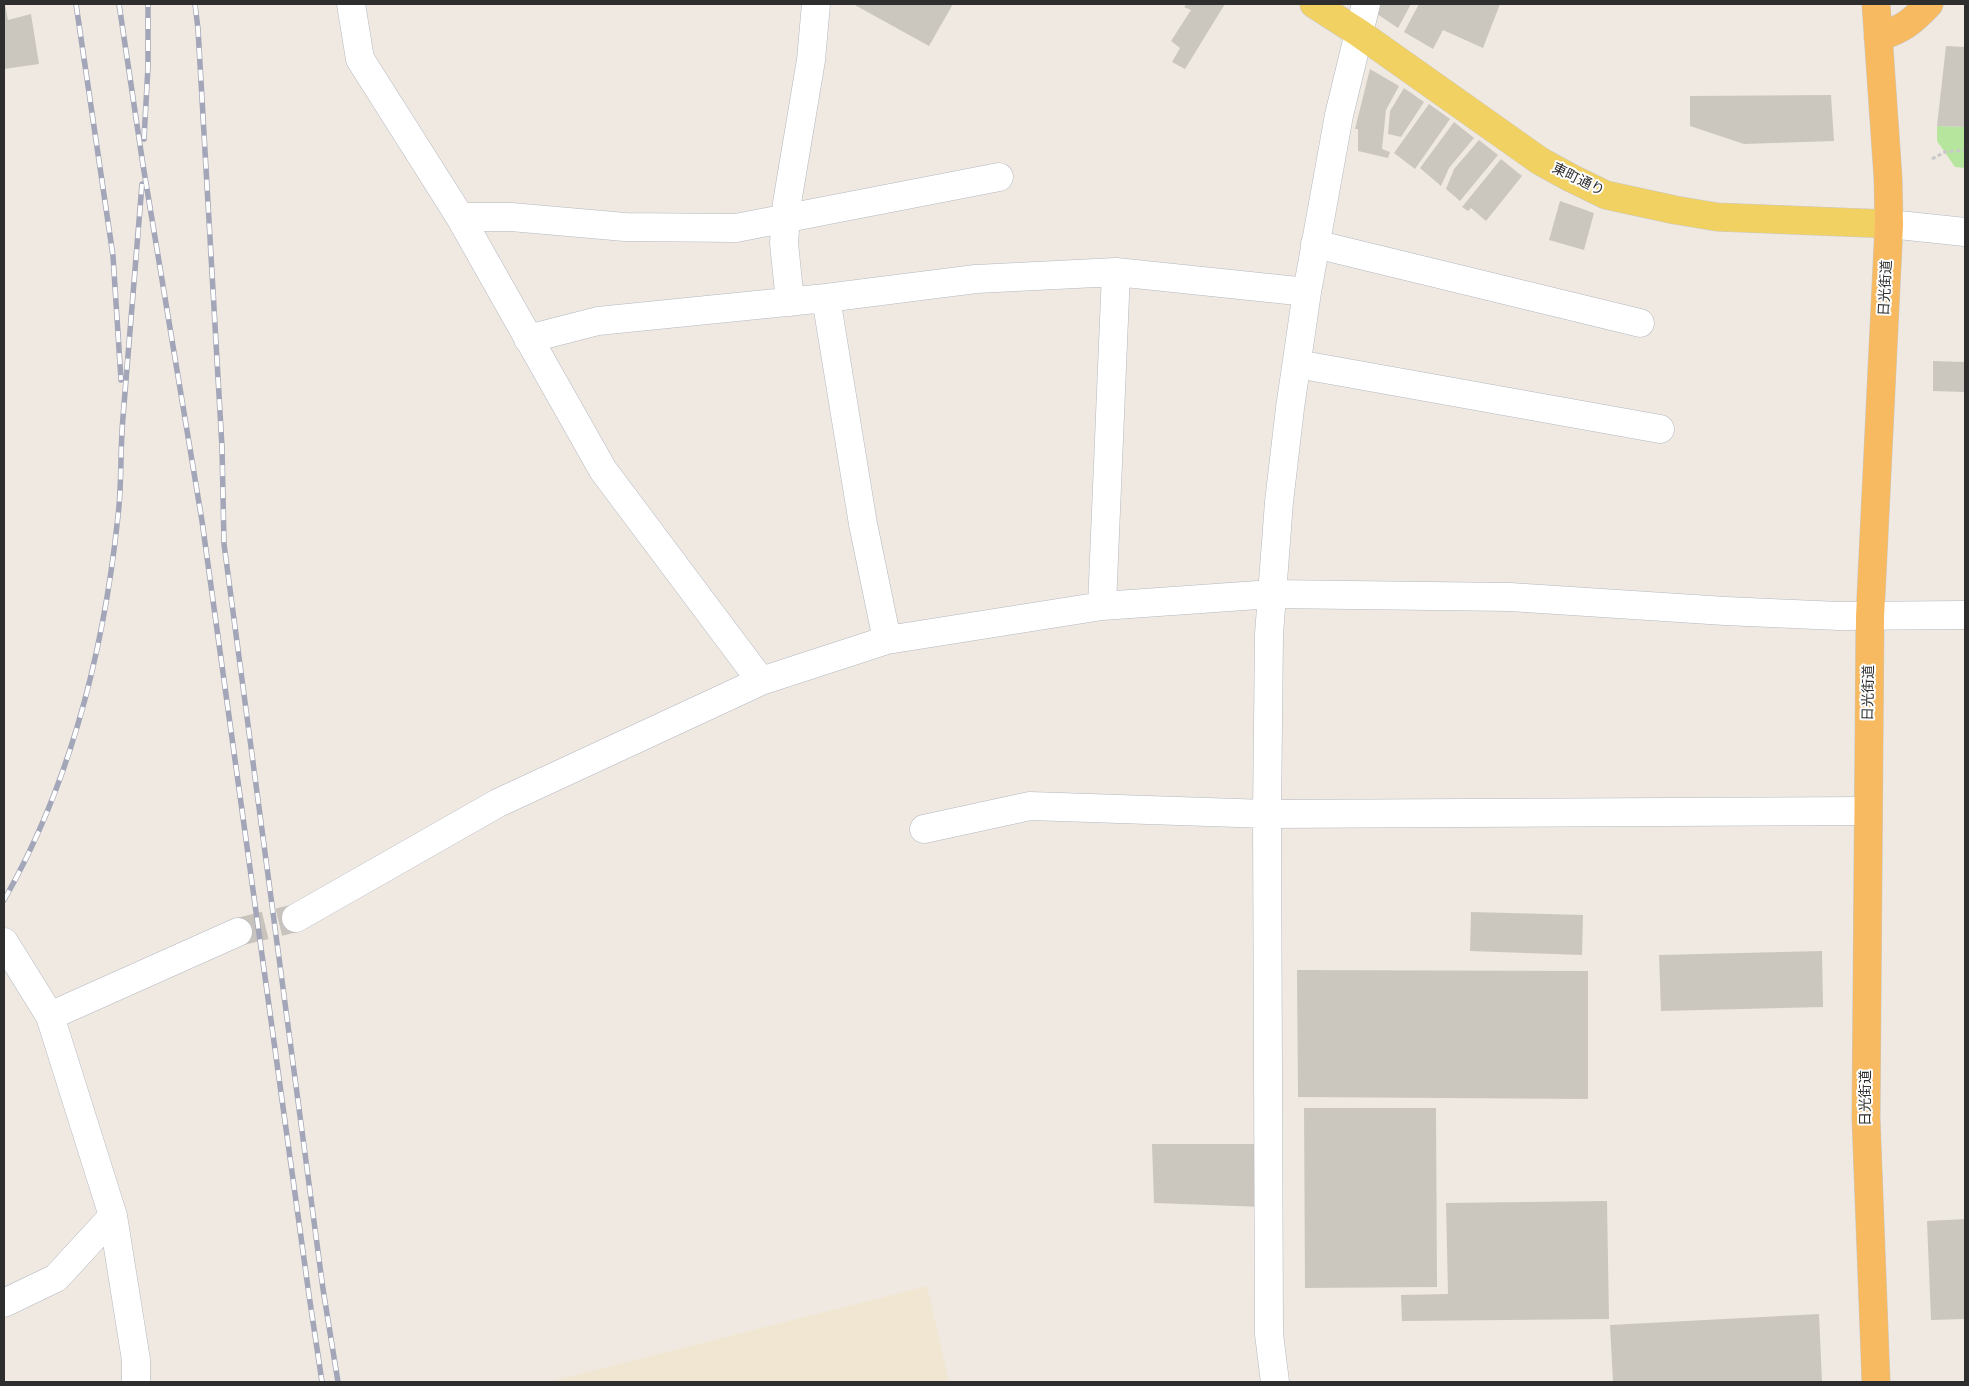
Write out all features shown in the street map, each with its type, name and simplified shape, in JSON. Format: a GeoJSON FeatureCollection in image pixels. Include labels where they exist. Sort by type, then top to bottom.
{"type":"FeatureCollection","features":[{"type":"Feature","properties":{"kind":"highway","name":"日光街道"},"geometry":{"type":"LineString","coordinates":[[1876,4],[1888,178],[1889,224],[1870,617],[1866,1118],[1876,1382]]}},
{"type":"Feature","properties":{"kind":"highway"},"geometry":{"type":"LineString","coordinates":[[1878,36],[1897,31],[1913,21],[1928,4]]}},
{"type":"Feature","properties":{"kind":"main road","name":"東町通り"},"geometry":{"type":"LineString","coordinates":[[1314,4],[1359,33],[1540,161],[1606,195],[1717,217],[1889,224]]}},
{"type":"Feature","properties":{"kind":"street"},"geometry":{"type":"LineString","coordinates":[[350,4],[360,60],[460,217],[603,470],[761,681]]}},
{"type":"Feature","properties":{"kind":"street"},"geometry":{"type":"LineString","coordinates":[[790,302],[784,243],[787,202],[811,60],[816,4]]}},
{"type":"Feature","properties":{"kind":"street"},"geometry":{"type":"LineString","coordinates":[[1275,1382],[1269,1334],[1268,634],[1279,502],[1307,292],[1339,115],[1366,4]]}},
{"type":"Feature","properties":{"kind":"street"},"geometry":{"type":"LineString","coordinates":[[460,217],[511,217],[625,227],[736,228],[999,177]]}},
{"type":"Feature","properties":{"kind":"street"},"geometry":{"type":"LineString","coordinates":[[1889,224],[1965,232]]}},
{"type":"Feature","properties":{"kind":"street"},"geometry":{"type":"LineString","coordinates":[[1315,244],[1640,323]]}},
{"type":"Feature","properties":{"kind":"street"},"geometry":{"type":"LineString","coordinates":[[528,339],[598,321],[790,302],[976,279],[1116,272],[1307,292]]}},
{"type":"Feature","properties":{"kind":"street"},"geometry":{"type":"LineString","coordinates":[[1102,606],[1116,272]]}},
{"type":"Feature","properties":{"kind":"street"},"geometry":{"type":"LineString","coordinates":[[826,298],[864,524],[887,640]]}},
{"type":"Feature","properties":{"kind":"street"},"geometry":{"type":"LineString","coordinates":[[1297,364],[1660,429]]}},
{"type":"Feature","properties":{"kind":"street"},"geometry":{"type":"LineString","coordinates":[[296,918],[498,803],[761,681],[887,640],[1102,606],[1272,594],[1510,597],[1725,611],[1870,617],[1965,616]]}},
{"type":"Feature","properties":{"kind":"street"},"geometry":{"type":"LineString","coordinates":[[924,829],[1030,806],[1267,814],[1868,811]]}},
{"type":"Feature","properties":{"kind":"street"},"geometry":{"type":"LineString","coordinates":[[50,1016],[238,932]]}},
{"type":"Feature","properties":{"kind":"street"},"geometry":{"type":"LineString","coordinates":[[4,942],[50,1016],[113,1216],[136,1360],[136,1382]]}},
{"type":"Feature","properties":{"kind":"street"},"geometry":{"type":"LineString","coordinates":[[4,1303],[56,1278],[113,1216]]}},
{"type":"Feature","properties":{"kind":"path"},"geometry":{"type":"LineString","coordinates":[[1932,159],[1944,152],[1965,150]]}},
{"type":"Feature","properties":{"kind":"shaded area"},"geometry":{"type":"Polygon","coordinates":[[[927,1286],[949,1382],[548,1382],[927,1286]]]}},
{"type":"Feature","properties":{"kind":"green space"},"geometry":{"type":"Polygon","coordinates":[[[1937,126],[1965,127],[1965,168],[1955,167],[1937,141],[1937,126]]]}},
{"type":"Feature","properties":{"kind":"building"},"geometry":{"type":"Polygon","coordinates":[[[5,4],[8,20],[31,14],[39,64],[4,69],[5,4]]]}},
{"type":"Feature","properties":{"kind":"building"},"geometry":{"type":"Polygon","coordinates":[[[853,4],[953,4],[929,46],[853,4]]]}},
{"type":"Feature","properties":{"kind":"building"},"geometry":{"type":"Polygon","coordinates":[[[1187,4],[1225,4],[1185,69],[1172,62],[1180,48],[1171,41],[1191,10],[1184,7],[1187,4]]]}},
{"type":"Feature","properties":{"kind":"building"},"geometry":{"type":"Polygon","coordinates":[[[1377,4],[1411,4],[1398,28],[1374,12],[1377,4]]]}},
{"type":"Feature","properties":{"kind":"building"},"geometry":{"type":"Polygon","coordinates":[[[1419,4],[1500,4],[1483,48],[1443,30],[1433,49],[1404,32],[1419,4]]]}},
{"type":"Feature","properties":{"kind":"building"},"geometry":{"type":"Polygon","coordinates":[[[1946,46],[1965,47],[1965,127],[1937,126],[1946,46]]]}},
{"type":"Feature","properties":{"kind":"building"},"geometry":{"type":"Polygon","coordinates":[[[1370,69],[1399,86],[1386,110],[1382,149],[1390,152],[1388,158],[1358,151],[1358,129],[1355,129],[1370,69]]]}},
{"type":"Feature","properties":{"kind":"building"},"geometry":{"type":"Polygon","coordinates":[[[1404,88],[1424,102],[1401,137],[1388,134],[1390,111],[1404,88]]]}},
{"type":"Feature","properties":{"kind":"building"},"geometry":{"type":"Polygon","coordinates":[[[1831,95],[1834,141],[1744,144],[1690,126],[1690,96],[1831,95]]]}},
{"type":"Feature","properties":{"kind":"building"},"geometry":{"type":"Polygon","coordinates":[[[1429,104],[1450,119],[1415,169],[1394,153],[1429,104]]]}},
{"type":"Feature","properties":{"kind":"building"},"geometry":{"type":"Polygon","coordinates":[[[1454,122],[1474,138],[1449,168],[1441,186],[1420,168],[1454,122]]]}},
{"type":"Feature","properties":{"kind":"building"},"geometry":{"type":"Polygon","coordinates":[[[1479,140],[1498,155],[1460,201],[1446,189],[1454,169],[1479,140]]]}},
{"type":"Feature","properties":{"kind":"building"},"geometry":{"type":"Polygon","coordinates":[[[1501,159],[1522,176],[1486,221],[1471,208],[1468,211],[1462,207],[1501,159]]]}},
{"type":"Feature","properties":{"kind":"building"},"geometry":{"type":"Polygon","coordinates":[[[1560,201],[1594,213],[1584,250],[1549,240],[1560,201]]]}},
{"type":"Feature","properties":{"kind":"building"},"geometry":{"type":"Polygon","coordinates":[[[1933,361],[1965,362],[1965,392],[1933,391],[1933,361]]]}},
{"type":"Feature","properties":{"kind":"building"},"geometry":{"type":"Polygon","coordinates":[[[1471,912],[1583,915],[1582,955],[1470,951],[1471,912]]]}},
{"type":"Feature","properties":{"kind":"building"},"geometry":{"type":"Polygon","coordinates":[[[1822,951],[1823,1007],[1661,1011],[1659,955],[1822,951]]]}},
{"type":"Feature","properties":{"kind":"building"},"geometry":{"type":"Polygon","coordinates":[[[1297,970],[1588,971],[1588,1099],[1298,1097],[1297,970]]]}},
{"type":"Feature","properties":{"kind":"building"},"geometry":{"type":"Polygon","coordinates":[[[1304,1108],[1436,1108],[1437,1287],[1305,1288],[1304,1108]]]}},
{"type":"Feature","properties":{"kind":"building"},"geometry":{"type":"Polygon","coordinates":[[[1152,1144],[1262,1144],[1264,1207],[1154,1203],[1152,1144]]]}},
{"type":"Feature","properties":{"kind":"building"},"geometry":{"type":"Polygon","coordinates":[[[1607,1201],[1609,1319],[1402,1321],[1401,1295],[1448,1294],[1446,1203],[1607,1201]]]}},
{"type":"Feature","properties":{"kind":"building"},"geometry":{"type":"Polygon","coordinates":[[[1965,1219],[1965,1319],[1931,1320],[1927,1221],[1965,1219]]]}},
{"type":"Feature","properties":{"kind":"building"},"geometry":{"type":"Polygon","coordinates":[[[1819,1314],[1822,1382],[1613,1382],[1610,1325],[1819,1314]]]}},
{"type":"Feature","properties":{"kind":"tunnel"},"geometry":{"type":"LineString","coordinates":[[238,932],[296,918]]}},
{"type":"Feature","properties":{"kind":"railway"},"geometry":{"type":"LineString","coordinates":[[76,4],[113,256],[121,380]]}},
{"type":"Feature","properties":{"kind":"railway"},"geometry":{"type":"LineString","coordinates":[[119,4],[143,165],[202,521],[322,1382]]}},
{"type":"Feature","properties":{"kind":"railway"},"geometry":{"type":"LineString","coordinates":[[144,139],[148,67],[148,4]]}},
{"type":"Feature","properties":{"kind":"railway"},"geometry":{"type":"LineString","coordinates":[[195,4],[222,447],[224,544],[323,1289],[338,1382]]}},
{"type":"Feature","properties":{"kind":"railway"},"geometry":{"type":"LineString","coordinates":[[4,900],[28,855],[66,762],[81,714],[104,616],[119,504],[122,429],[142,184]]}}]}
